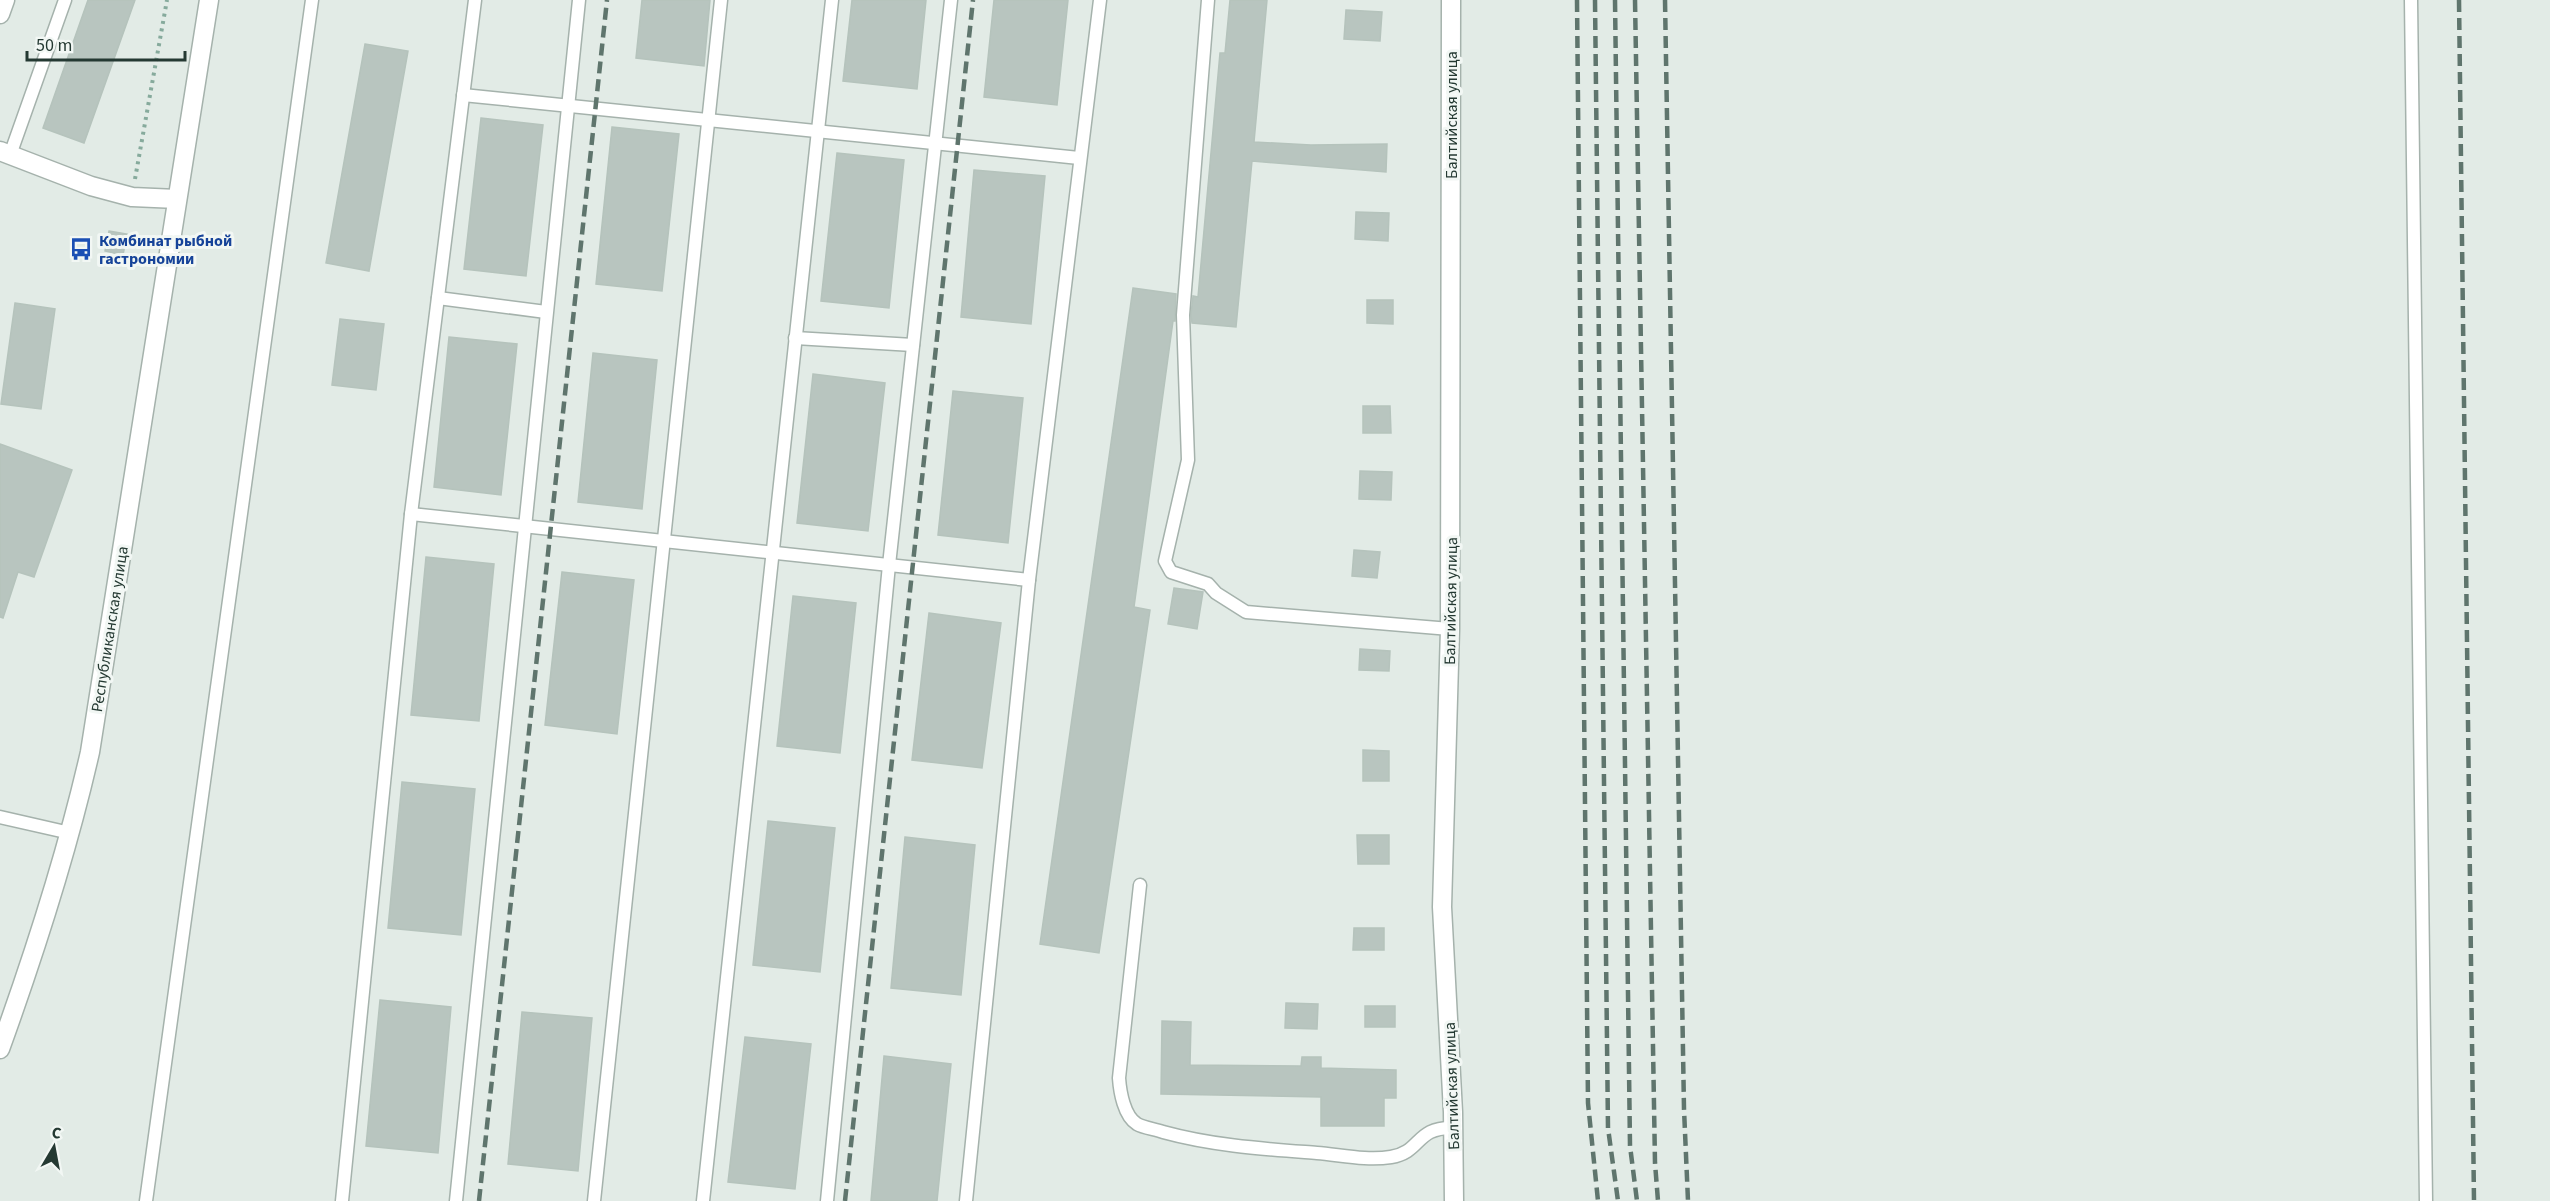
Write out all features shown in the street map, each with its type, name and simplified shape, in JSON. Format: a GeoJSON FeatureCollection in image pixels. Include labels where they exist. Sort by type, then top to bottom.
{"type":"FeatureCollection","features":[{"type":"Feature","properties":{"kind":"street"},"geometry":{"type":"LineString","coordinates":[[0,14],[5,0]]}},
{"type":"Feature","properties":{"kind":"street","name":"Республиканская улица"},"geometry":{"type":"LineString","coordinates":[[0,1049],[23,984],[70,833],[90,752],[209,0]]}},
{"type":"Feature","properties":{"kind":"street","name":"Балтийская улица"},"geometry":{"type":"LineString","coordinates":[[1451,0],[1450,629],[1442,907],[1454,1128],[1454,1201]]}},
{"type":"Feature","properties":{"kind":"street"},"geometry":{"type":"LineString","coordinates":[[5,153],[91,186],[132,197],[177,199]]}},
{"type":"Feature","properties":{"kind":"lane"},"geometry":{"type":"LineString","coordinates":[[5,153],[65,0]]}},
{"type":"Feature","properties":{"kind":"lane"},"geometry":{"type":"LineString","coordinates":[[146,1201],[312,0]]}},
{"type":"Feature","properties":{"kind":"lane"},"geometry":{"type":"LineString","coordinates":[[342,1201],[411,514],[475,0]]}},
{"type":"Feature","properties":{"kind":"lane"},"geometry":{"type":"LineString","coordinates":[[456,1201],[579,0]]}},
{"type":"Feature","properties":{"kind":"lane"},"geometry":{"type":"LineString","coordinates":[[594,1201],[721,0]]}},
{"type":"Feature","properties":{"kind":"lane"},"geometry":{"type":"LineString","coordinates":[[703,1201],[832,0]]}},
{"type":"Feature","properties":{"kind":"lane"},"geometry":{"type":"LineString","coordinates":[[828,1201],[889,565],[951,0]]}},
{"type":"Feature","properties":{"kind":"lane"},"geometry":{"type":"LineString","coordinates":[[966,1201],[1029,580],[1100,0]]}},
{"type":"Feature","properties":{"kind":"lane"},"geometry":{"type":"LineString","coordinates":[[1208,0],[1183,315],[1188,460],[1165,561],[1171,572],[1208,584],[1216,593],[1246,612],[1450,629]]}},
{"type":"Feature","properties":{"kind":"lane"},"geometry":{"type":"LineString","coordinates":[[2411,0],[2426,1201]]}},
{"type":"Feature","properties":{"kind":"lane"},"geometry":{"type":"LineString","coordinates":[[463,95],[1079,158]]}},
{"type":"Feature","properties":{"kind":"lane"},"geometry":{"type":"LineString","coordinates":[[438,298],[546,312]]}},
{"type":"Feature","properties":{"kind":"lane"},"geometry":{"type":"LineString","coordinates":[[795,338],[913,345]]}},
{"type":"Feature","properties":{"kind":"lane"},"geometry":{"type":"LineString","coordinates":[[411,514],[1029,580]]}},
{"type":"Feature","properties":{"kind":"lane"},"geometry":{"type":"LineString","coordinates":[[0,817],[70,833]]}},
{"type":"Feature","properties":{"kind":"lane"},"geometry":{"type":"LineString","coordinates":[[1140,885],[1119,1078],[1120,1090],[1127,1109],[1137,1124],[1190,1139],[1368,1158],[1403,1155],[1429,1130],[1454,1128]]}},
{"type":"Feature","properties":{"kind":"path"},"geometry":{"type":"LineString","coordinates":[[132,197],[167,0]]}},
{"type":"Feature","properties":{"kind":"building"},"geometry":{"type":"Polygon","coordinates":[[[88,0],[135,0],[84,143],[43,128],[88,0]]]}},
{"type":"Feature","properties":{"kind":"building"},"geometry":{"type":"Polygon","coordinates":[[[642,0],[710,0],[704,66],[636,58],[642,0]]]}},
{"type":"Feature","properties":{"kind":"building"},"geometry":{"type":"Polygon","coordinates":[[[852,0],[926,0],[917,89],[843,81],[852,0]]]}},
{"type":"Feature","properties":{"kind":"building"},"geometry":{"type":"Polygon","coordinates":[[[994,0],[1068,0],[1057,105],[984,97],[994,0]]]}},
{"type":"Feature","properties":{"kind":"building"},"geometry":{"type":"Polygon","coordinates":[[[1230,0],[1267,0],[1254,142],[1311,145],[1387,144],[1386,172],[1252,161],[1236,327],[1192,323],[1191,315],[1193,296],[1198,297],[1220,53],[1225,53],[1230,0]]]}},
{"type":"Feature","properties":{"kind":"building"},"geometry":{"type":"Polygon","coordinates":[[[1346,10],[1382,12],[1380,41],[1344,39],[1346,10]]]}},
{"type":"Feature","properties":{"kind":"building"},"geometry":{"type":"Polygon","coordinates":[[[365,44],[408,51],[369,271],[326,263],[365,44]]]}},
{"type":"Feature","properties":{"kind":"building"},"geometry":{"type":"Polygon","coordinates":[[[481,118],[543,125],[526,276],[464,269],[481,118]]]}},
{"type":"Feature","properties":{"kind":"building"},"geometry":{"type":"Polygon","coordinates":[[[612,127],[679,134],[662,291],[596,284],[612,127]]]}},
{"type":"Feature","properties":{"kind":"building"},"geometry":{"type":"Polygon","coordinates":[[[837,153],[904,160],[889,308],[821,301],[837,153]]]}},
{"type":"Feature","properties":{"kind":"building"},"geometry":{"type":"Polygon","coordinates":[[[974,170],[1045,176],[1031,324],[961,317],[974,170]]]}},
{"type":"Feature","properties":{"kind":"building"},"geometry":{"type":"Polygon","coordinates":[[[1356,212],[1389,213],[1388,241],[1355,239],[1356,212]]]}},
{"type":"Feature","properties":{"kind":"building"},"geometry":{"type":"Polygon","coordinates":[[[109,231],[127,234],[123,255],[105,251],[109,231]]]}},
{"type":"Feature","properties":{"kind":"building"},"geometry":{"type":"Polygon","coordinates":[[[1133,288],[1176,294],[1175,321],[1173,321],[1134,607],[1150,610],[1099,953],[1040,944],[1133,288]]]}},
{"type":"Feature","properties":{"kind":"building"},"geometry":{"type":"Polygon","coordinates":[[[1367,300],[1393,300],[1393,324],[1367,323],[1367,300]]]}},
{"type":"Feature","properties":{"kind":"building"},"geometry":{"type":"Polygon","coordinates":[[[15,303],[55,309],[41,409],[1,404],[15,303]]]}},
{"type":"Feature","properties":{"kind":"building"},"geometry":{"type":"Polygon","coordinates":[[[340,319],[384,324],[376,390],[332,385],[340,319]]]}},
{"type":"Feature","properties":{"kind":"building"},"geometry":{"type":"Polygon","coordinates":[[[449,337],[517,344],[501,495],[434,487],[449,337]]]}},
{"type":"Feature","properties":{"kind":"building"},"geometry":{"type":"Polygon","coordinates":[[[593,353],[657,360],[642,509],[578,502],[593,353]]]}},
{"type":"Feature","properties":{"kind":"building"},"geometry":{"type":"Polygon","coordinates":[[[813,374],[885,383],[868,531],[797,523],[813,374]]]}},
{"type":"Feature","properties":{"kind":"building"},"geometry":{"type":"Polygon","coordinates":[[[953,391],[1023,398],[1008,543],[938,535],[953,391]]]}},
{"type":"Feature","properties":{"kind":"building"},"geometry":{"type":"Polygon","coordinates":[[[1363,406],[1390,406],[1391,433],[1363,433],[1363,406]]]}},
{"type":"Feature","properties":{"kind":"building"},"geometry":{"type":"Polygon","coordinates":[[[0,444],[72,470],[34,577],[18,572],[3,618],[0,617],[0,444]]]}},
{"type":"Feature","properties":{"kind":"building"},"geometry":{"type":"Polygon","coordinates":[[[1360,471],[1392,472],[1391,500],[1359,499],[1360,471]]]}},
{"type":"Feature","properties":{"kind":"building"},"geometry":{"type":"Polygon","coordinates":[[[1354,550],[1380,552],[1377,578],[1352,576],[1354,550]]]}},
{"type":"Feature","properties":{"kind":"building"},"geometry":{"type":"Polygon","coordinates":[[[426,557],[494,564],[479,721],[411,715],[426,557]]]}},
{"type":"Feature","properties":{"kind":"building"},"geometry":{"type":"Polygon","coordinates":[[[562,572],[634,580],[617,734],[545,725],[562,572]]]}},
{"type":"Feature","properties":{"kind":"building"},"geometry":{"type":"Polygon","coordinates":[[[1174,588],[1203,592],[1197,629],[1168,624],[1174,588]]]}},
{"type":"Feature","properties":{"kind":"building"},"geometry":{"type":"Polygon","coordinates":[[[793,596],[856,603],[840,753],[777,746],[793,596]]]}},
{"type":"Feature","properties":{"kind":"building"},"geometry":{"type":"Polygon","coordinates":[[[929,613],[1001,623],[982,768],[912,760],[929,613]]]}},
{"type":"Feature","properties":{"kind":"building"},"geometry":{"type":"Polygon","coordinates":[[[1360,649],[1390,651],[1389,671],[1359,670],[1360,649]]]}},
{"type":"Feature","properties":{"kind":"building"},"geometry":{"type":"Polygon","coordinates":[[[1363,750],[1389,751],[1389,781],[1363,781],[1363,750]]]}},
{"type":"Feature","properties":{"kind":"building"},"geometry":{"type":"Polygon","coordinates":[[[402,782],[475,789],[461,935],[388,928],[402,782]]]}},
{"type":"Feature","properties":{"kind":"building"},"geometry":{"type":"Polygon","coordinates":[[[768,821],[835,828],[820,972],[753,965],[768,821]]]}},
{"type":"Feature","properties":{"kind":"building"},"geometry":{"type":"Polygon","coordinates":[[[1357,835],[1389,835],[1389,864],[1358,864],[1357,835]]]}},
{"type":"Feature","properties":{"kind":"building"},"geometry":{"type":"Polygon","coordinates":[[[905,837],[975,845],[961,995],[891,988],[905,837]]]}},
{"type":"Feature","properties":{"kind":"building"},"geometry":{"type":"Polygon","coordinates":[[[1354,928],[1384,928],[1384,950],[1353,950],[1354,928]]]}},
{"type":"Feature","properties":{"kind":"building"},"geometry":{"type":"Polygon","coordinates":[[[380,1000],[451,1007],[438,1153],[366,1146],[380,1000]]]}},
{"type":"Feature","properties":{"kind":"building"},"geometry":{"type":"Polygon","coordinates":[[[1286,1003],[1318,1004],[1317,1029],[1285,1028],[1286,1003]]]}},
{"type":"Feature","properties":{"kind":"building"},"geometry":{"type":"Polygon","coordinates":[[[1365,1006],[1395,1006],[1395,1027],[1365,1027],[1365,1006]]]}},
{"type":"Feature","properties":{"kind":"building"},"geometry":{"type":"Polygon","coordinates":[[[522,1012],[592,1018],[578,1171],[508,1164],[522,1012]]]}},
{"type":"Feature","properties":{"kind":"building"},"geometry":{"type":"Polygon","coordinates":[[[1162,1021],[1191,1022],[1190,1065],[1301,1066],[1302,1057],[1321,1057],[1321,1068],[1396,1070],[1396,1098],[1384,1098],[1384,1126],[1321,1126],[1321,1097],[1161,1094],[1162,1021]]]}},
{"type":"Feature","properties":{"kind":"building"},"geometry":{"type":"Polygon","coordinates":[[[745,1037],[811,1044],[795,1189],[728,1182],[745,1037]]]}},
{"type":"Feature","properties":{"kind":"building"},"geometry":{"type":"Polygon","coordinates":[[[884,1056],[951,1064],[937,1201],[871,1201],[884,1056]]]}},
{"type":"Feature","properties":{"kind":"railway"},"geometry":{"type":"LineString","coordinates":[[479,1201],[607,0]]}},
{"type":"Feature","properties":{"kind":"railway"},"geometry":{"type":"LineString","coordinates":[[845,1201],[973,0]]}},
{"type":"Feature","properties":{"kind":"railway"},"geometry":{"type":"LineString","coordinates":[[1577,0],[1588,1103],[1598,1201]]}},
{"type":"Feature","properties":{"kind":"railway"},"geometry":{"type":"LineString","coordinates":[[1595,0],[1608,1128],[1618,1201]]}},
{"type":"Feature","properties":{"kind":"railway"},"geometry":{"type":"LineString","coordinates":[[1615,0],[1630,1146],[1637,1201]]}},
{"type":"Feature","properties":{"kind":"railway"},"geometry":{"type":"LineString","coordinates":[[1635,0],[1655,1163],[1658,1201]]}},
{"type":"Feature","properties":{"kind":"railway"},"geometry":{"type":"LineString","coordinates":[[1665,0],[1684,1109],[1688,1201]]}},
{"type":"Feature","properties":{"kind":"railway"},"geometry":{"type":"LineString","coordinates":[[2459,0],[2474,1201]]}},
{"type":"Feature","properties":{"kind":"place","name":"Комбинат рыбной гастрономии"},"geometry":{"type":"Point","coordinates":[81,249]}}]}
